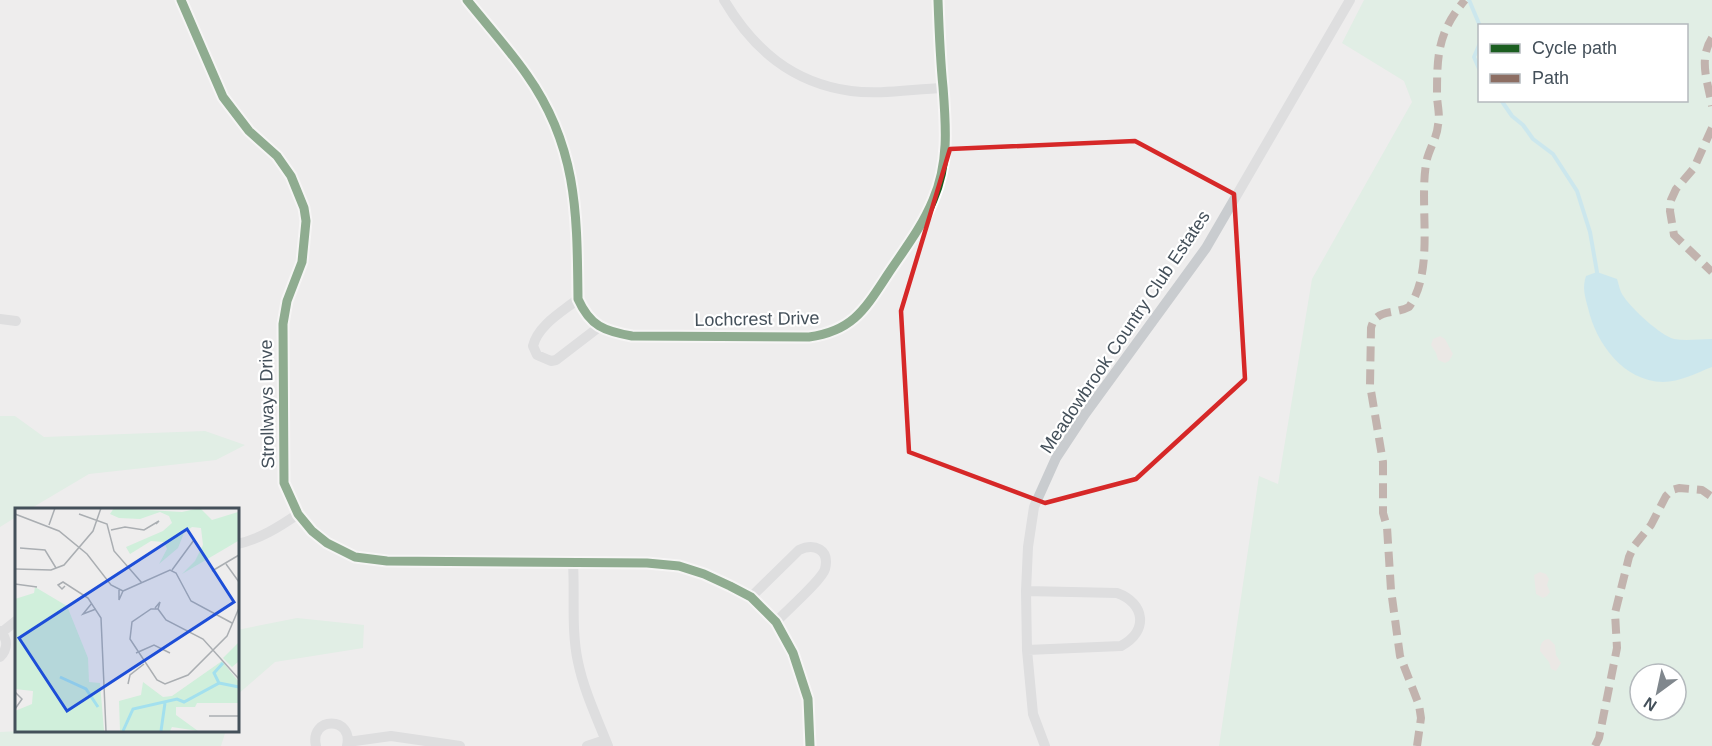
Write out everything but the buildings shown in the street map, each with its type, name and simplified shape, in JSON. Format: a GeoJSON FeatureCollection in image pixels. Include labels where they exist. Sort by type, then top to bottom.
{"type":"FeatureCollection","features":[{"type":"Feature","properties":{"kind":"street","name":"Strollways Drive"},"geometry":{"type":"LineString","coordinates":[[180,0],[223,98],[249,131],[277,156],[291,176],[304,208],[306,221],[302,262],[286,302],[282,345],[284,483],[298,514],[312,531],[327,543],[356,556],[387,561],[647,563],[679,566],[704,574],[751,597],[776,622],[793,653],[808,699],[810,746]]}},
{"type":"Feature","properties":{"kind":"street"},"geometry":{"type":"LineString","coordinates":[[466,0],[527,75],[547,108],[565,150],[574,192],[578,299],[584,311],[598,327],[556,360],[550,362],[537,355],[533,346],[536,336],[578,299]]}},
{"type":"Feature","properties":{"kind":"street"},"geometry":{"type":"LineString","coordinates":[[724,0],[738,24],[757,46],[797,74],[824,85],[850,91],[871,92],[943,88]]}},
{"type":"Feature","properties":{"kind":"street","name":"Lochcrest Drive"},"geometry":{"type":"LineString","coordinates":[[598,327],[613,333],[632,336],[809,337],[826,335],[841,329],[854,319],[868,304],[924,221],[941,177],[945,152],[946,120],[938,0]]}},
{"type":"Feature","properties":{"kind":"street","name":"Meadowbrook Country Club Estates"},"geometry":{"type":"LineString","coordinates":[[1045,746],[1033,714],[1027,650],[1028,547],[1034,507],[1056,458],[1105,385],[1206,248],[1350,0]]}},
{"type":"Feature","properties":{"kind":"street"},"geometry":{"type":"LineString","coordinates":[[0,319],[16,321]]}},
{"type":"Feature","properties":{"kind":"street"},"geometry":{"type":"LineString","coordinates":[[238,544],[276,530],[298,514]]}},
{"type":"Feature","properties":{"kind":"street"},"geometry":{"type":"LineString","coordinates":[[751,597],[799,550],[813,546],[821,551],[825,563],[822,574],[776,622]]}},
{"type":"Feature","properties":{"kind":"street"},"geometry":{"type":"LineString","coordinates":[[573,563],[574,638],[578,662],[585,688],[607,743],[587,746]]}},
{"type":"Feature","properties":{"kind":"street"},"geometry":{"type":"LineString","coordinates":[[1026,591],[1117,593],[1134,603],[1139,611],[1140,621],[1136,634],[1121,646],[1027,650]]}},
{"type":"Feature","properties":{"kind":"street"},"geometry":{"type":"LineString","coordinates":[[0,657],[6,648],[1,631],[15,622]]}},
{"type":"Feature","properties":{"kind":"street"},"geometry":{"type":"LineString","coordinates":[[316,746],[315,734],[322,725],[327,723],[343,727],[347,744],[391,736],[460,746]]}},
{"type":"Feature","properties":{"kind":"highlighted area"},"geometry":{"type":"Polygon","coordinates":[[[1135,141],[1234,194],[1245,379],[1136,479],[1045,503],[909,452],[901,311],[950,149],[1135,141]]]}},
{"type":"Feature","properties":{"kind":"green space"},"geometry":{"type":"Polygon","coordinates":[[[1364,0],[1712,0],[1712,746],[1219,746],[1259,476],[1278,484],[1312,279],[1412,102],[1404,81],[1342,43],[1364,0]]]}},
{"type":"Feature","properties":{"kind":"green space"},"geometry":{"type":"Polygon","coordinates":[[[0,416],[15,416],[44,437],[205,431],[245,445],[216,460],[89,474],[32,508],[15,508],[15,518],[0,527],[0,416]]]}},
{"type":"Feature","properties":{"kind":"green space"},"geometry":{"type":"Polygon","coordinates":[[[297,618],[364,625],[363,648],[275,662],[238,694],[238,630],[297,618]]]}},
{"type":"Feature","properties":{"kind":"green space"},"geometry":{"type":"Polygon","coordinates":[[[226,731],[221,746],[0,746],[0,732],[226,731]]]}},
{"type":"Feature","properties":{"kind":"sand"},"geometry":{"type":"Polygon","coordinates":[[[1440,336],[1445,339],[1453,354],[1445,363],[1438,360],[1431,345],[1433,339],[1440,336]]]}},
{"type":"Feature","properties":{"kind":"sand"},"geometry":{"type":"Polygon","coordinates":[[[1540,572],[1546,574],[1549,579],[1547,585],[1550,592],[1543,598],[1536,594],[1534,575],[1540,572]]]}},
{"type":"Feature","properties":{"kind":"sand"},"geometry":{"type":"Polygon","coordinates":[[[1549,639],[1555,645],[1556,655],[1561,663],[1556,671],[1551,669],[1549,662],[1540,651],[1542,643],[1549,639]]]}},
{"type":"Feature","properties":{"kind":"water"},"geometry":{"type":"Polygon","coordinates":[[[1597,272],[1617,279],[1628,302],[1668,337],[1683,340],[1712,339],[1712,367],[1682,379],[1663,382],[1636,375],[1624,367],[1605,347],[1597,334],[1588,308],[1584,292],[1586,276],[1597,272]]]}},
{"type":"Feature","properties":{"kind":"waterway"},"geometry":{"type":"LineString","coordinates":[[1469,0],[1479,24]]}},
{"type":"Feature","properties":{"kind":"waterway"},"geometry":{"type":"LineString","coordinates":[[1478,48],[1474,57],[1478,66]]}},
{"type":"Feature","properties":{"kind":"waterway"},"geometry":{"type":"LineString","coordinates":[[1502,102],[1533,139],[1553,154],[1577,191],[1590,232],[1597,272]]}},
{"type":"Feature","properties":{"kind":"marked path"},"geometry":{"type":"LineString","coordinates":[[1417,746],[1421,718],[1419,705],[1400,656],[1391,590],[1387,527],[1383,513],[1383,462],[1370,385],[1371,328],[1377,317],[1409,307],[1422,275],[1425,238],[1424,181],[1426,164],[1439,122],[1438,57],[1449,23],[1465,0]]}},
{"type":"Feature","properties":{"kind":"marked path"},"geometry":{"type":"LineString","coordinates":[[1712,38],[1705,63],[1712,106]]}},
{"type":"Feature","properties":{"kind":"marked path"},"geometry":{"type":"LineString","coordinates":[[1712,128],[1694,168],[1676,189],[1671,200],[1670,211],[1674,235],[1712,272]]}},
{"type":"Feature","properties":{"kind":"marked path"},"geometry":{"type":"LineString","coordinates":[[1595,746],[1599,738],[1617,648],[1615,613],[1629,557],[1634,546],[1651,525],[1666,496],[1672,490],[1679,488],[1702,490],[1712,497]]}},
{"type":"Feature","properties":{"kind":"cycle path"},"geometry":{"type":"LineString","coordinates":[[181,0],[223,97],[249,131],[277,156],[291,176],[304,208],[306,221],[302,262],[287,301],[283,324],[284,483],[298,514],[312,531],[327,543],[355,557],[387,561],[647,563],[679,566],[704,574],[751,597],[776,622],[793,653],[808,699],[810,746]]}},
{"type":"Feature","properties":{"kind":"cycle path"},"geometry":{"type":"LineString","coordinates":[[467,0],[527,75],[544,102],[556,129],[565,155],[575,210],[578,299],[593,321],[613,332],[632,336],[809,337],[837,330],[864,308],[924,220],[933,200],[942,172],[945,144],[938,0]]}}]}
